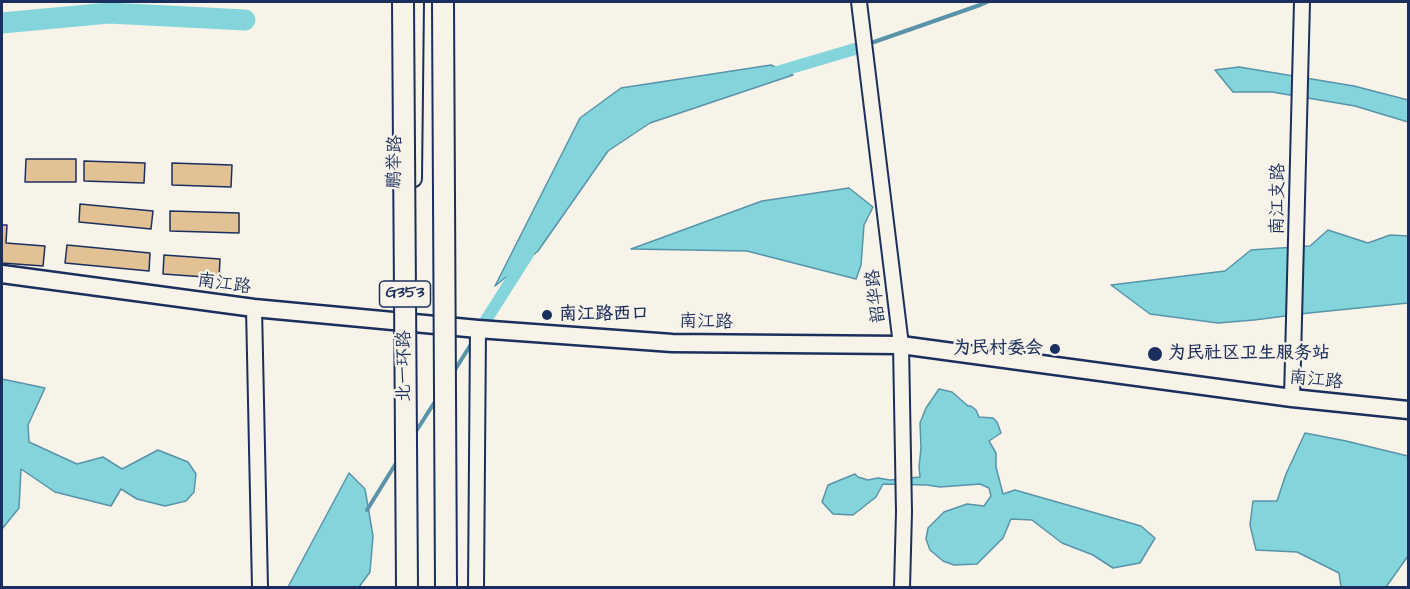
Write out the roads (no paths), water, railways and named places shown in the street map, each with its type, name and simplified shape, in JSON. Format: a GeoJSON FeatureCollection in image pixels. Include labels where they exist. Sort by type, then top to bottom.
{"type":"FeatureCollection","features":[{"type":"Feature","properties":{"kind":"highway","name":"北一环路"},"geometry":{"type":"LineString","coordinates":[[403,2],[407,588]]}},
{"type":"Feature","properties":{"kind":"highway","name":"G353"},"geometry":{"type":"LineString","coordinates":[[443,2],[446,588]]}},
{"type":"Feature","properties":{"kind":"main road","name":"南江路"},"geometry":{"type":"LineString","coordinates":[[2,274],[254,308],[478,328],[672,343],[901,345],[1292,398],[1408,410]]}},
{"type":"Feature","properties":{"kind":"street","name":"鹏举路"},"geometry":{"type":"LineString","coordinates":[[412,322],[416,2]]}},
{"type":"Feature","properties":{"kind":"street","name":"韶华路"},"geometry":{"type":"LineString","coordinates":[[859,2],[901,345],[904,512],[902,588]]}},
{"type":"Feature","properties":{"kind":"street","name":"南江支路"},"geometry":{"type":"LineString","coordinates":[[1292,398],[1302,2]]}},
{"type":"Feature","properties":{"kind":"street"},"geometry":{"type":"LineString","coordinates":[[254,308],[260,588]]}},
{"type":"Feature","properties":{"kind":"street"},"geometry":{"type":"LineString","coordinates":[[476,588],[478,328]]}},
{"type":"Feature","properties":{"kind":"water"},"geometry":{"type":"Polygon","coordinates":[[[771,65],[793,75],[650,123],[608,151],[538,251],[495,286],[580,118],[621,88],[771,65]]]}},
{"type":"Feature","properties":{"kind":"water"},"geometry":{"type":"Polygon","coordinates":[[[1239,67],[1354,86],[1408,100],[1408,122],[1355,106],[1272,92],[1233,92],[1215,70],[1239,67]]]}},
{"type":"Feature","properties":{"kind":"water"},"geometry":{"type":"Polygon","coordinates":[[[849,188],[873,207],[864,225],[861,265],[856,279],[747,251],[631,249],[762,201],[849,188]]]}},
{"type":"Feature","properties":{"kind":"water"},"geometry":{"type":"Polygon","coordinates":[[[1328,230],[1368,243],[1390,235],[1408,236],[1408,303],[1218,323],[1150,314],[1111,285],[1225,271],[1251,250],[1310,246],[1328,230]]]}},
{"type":"Feature","properties":{"kind":"water"},"geometry":{"type":"Polygon","coordinates":[[[2,379],[45,388],[28,425],[29,442],[77,464],[103,457],[122,469],[158,450],[188,462],[196,474],[194,492],[186,501],[165,506],[137,499],[121,489],[111,506],[55,492],[21,469],[19,508],[2,529],[2,379]]]}},
{"type":"Feature","properties":{"kind":"water"},"geometry":{"type":"Polygon","coordinates":[[[939,389],[952,392],[976,410],[979,417],[993,418],[997,422],[1001,433],[989,441],[996,453],[996,467],[1003,494],[1015,490],[1141,526],[1155,538],[1140,563],[1113,568],[1093,555],[1062,543],[1032,520],[1011,519],[1003,538],[977,564],[954,565],[943,561],[930,550],[926,539],[928,528],[944,512],[967,504],[984,506],[991,496],[989,488],[980,484],[940,487],[883,484],[876,497],[853,515],[833,514],[822,502],[828,485],[855,474],[868,480],[920,477],[920,423],[926,408],[939,389]]]}},
{"type":"Feature","properties":{"kind":"water"},"geometry":{"type":"Polygon","coordinates":[[[1305,433],[1408,456],[1408,556],[1386,587],[1341,587],[1339,573],[1297,552],[1256,550],[1250,525],[1253,501],[1277,501],[1286,474],[1305,433]]]}},
{"type":"Feature","properties":{"kind":"water"},"geometry":{"type":"Polygon","coordinates":[[[349,473],[365,489],[373,536],[370,572],[359,587],[288,587],[349,473]]]}},
{"type":"Feature","properties":{"kind":"waterway"},"geometry":{"type":"LineString","coordinates":[[874,42],[987,2]]}},
{"type":"Feature","properties":{"kind":"waterway"},"geometry":{"type":"LineString","coordinates":[[2,23],[109,13],[245,20]]}},
{"type":"Feature","properties":{"kind":"waterway"},"geometry":{"type":"LineString","coordinates":[[767,75],[855,49]]}},
{"type":"Feature","properties":{"kind":"waterway"},"geometry":{"type":"LineString","coordinates":[[486,320],[528,254]]}},
{"type":"Feature","properties":{"kind":"waterway"},"geometry":{"type":"LineString","coordinates":[[453,373],[473,341]]}},
{"type":"Feature","properties":{"kind":"waterway"},"geometry":{"type":"LineString","coordinates":[[413,436],[438,397]]}},
{"type":"Feature","properties":{"kind":"waterway"},"geometry":{"type":"LineString","coordinates":[[367,510],[398,460]]}},
{"type":"Feature","properties":{"kind":"place","name":"南江路西口"},"geometry":{"type":"Point","coordinates":[547,315]}},
{"type":"Feature","properties":{"kind":"place","name":"为民村委会"},"geometry":{"type":"Point","coordinates":[1055,349]}},
{"type":"Feature","properties":{"kind":"place","name":"为民社区卫生服务站"},"geometry":{"type":"Point","coordinates":[1155,354]}}]}
